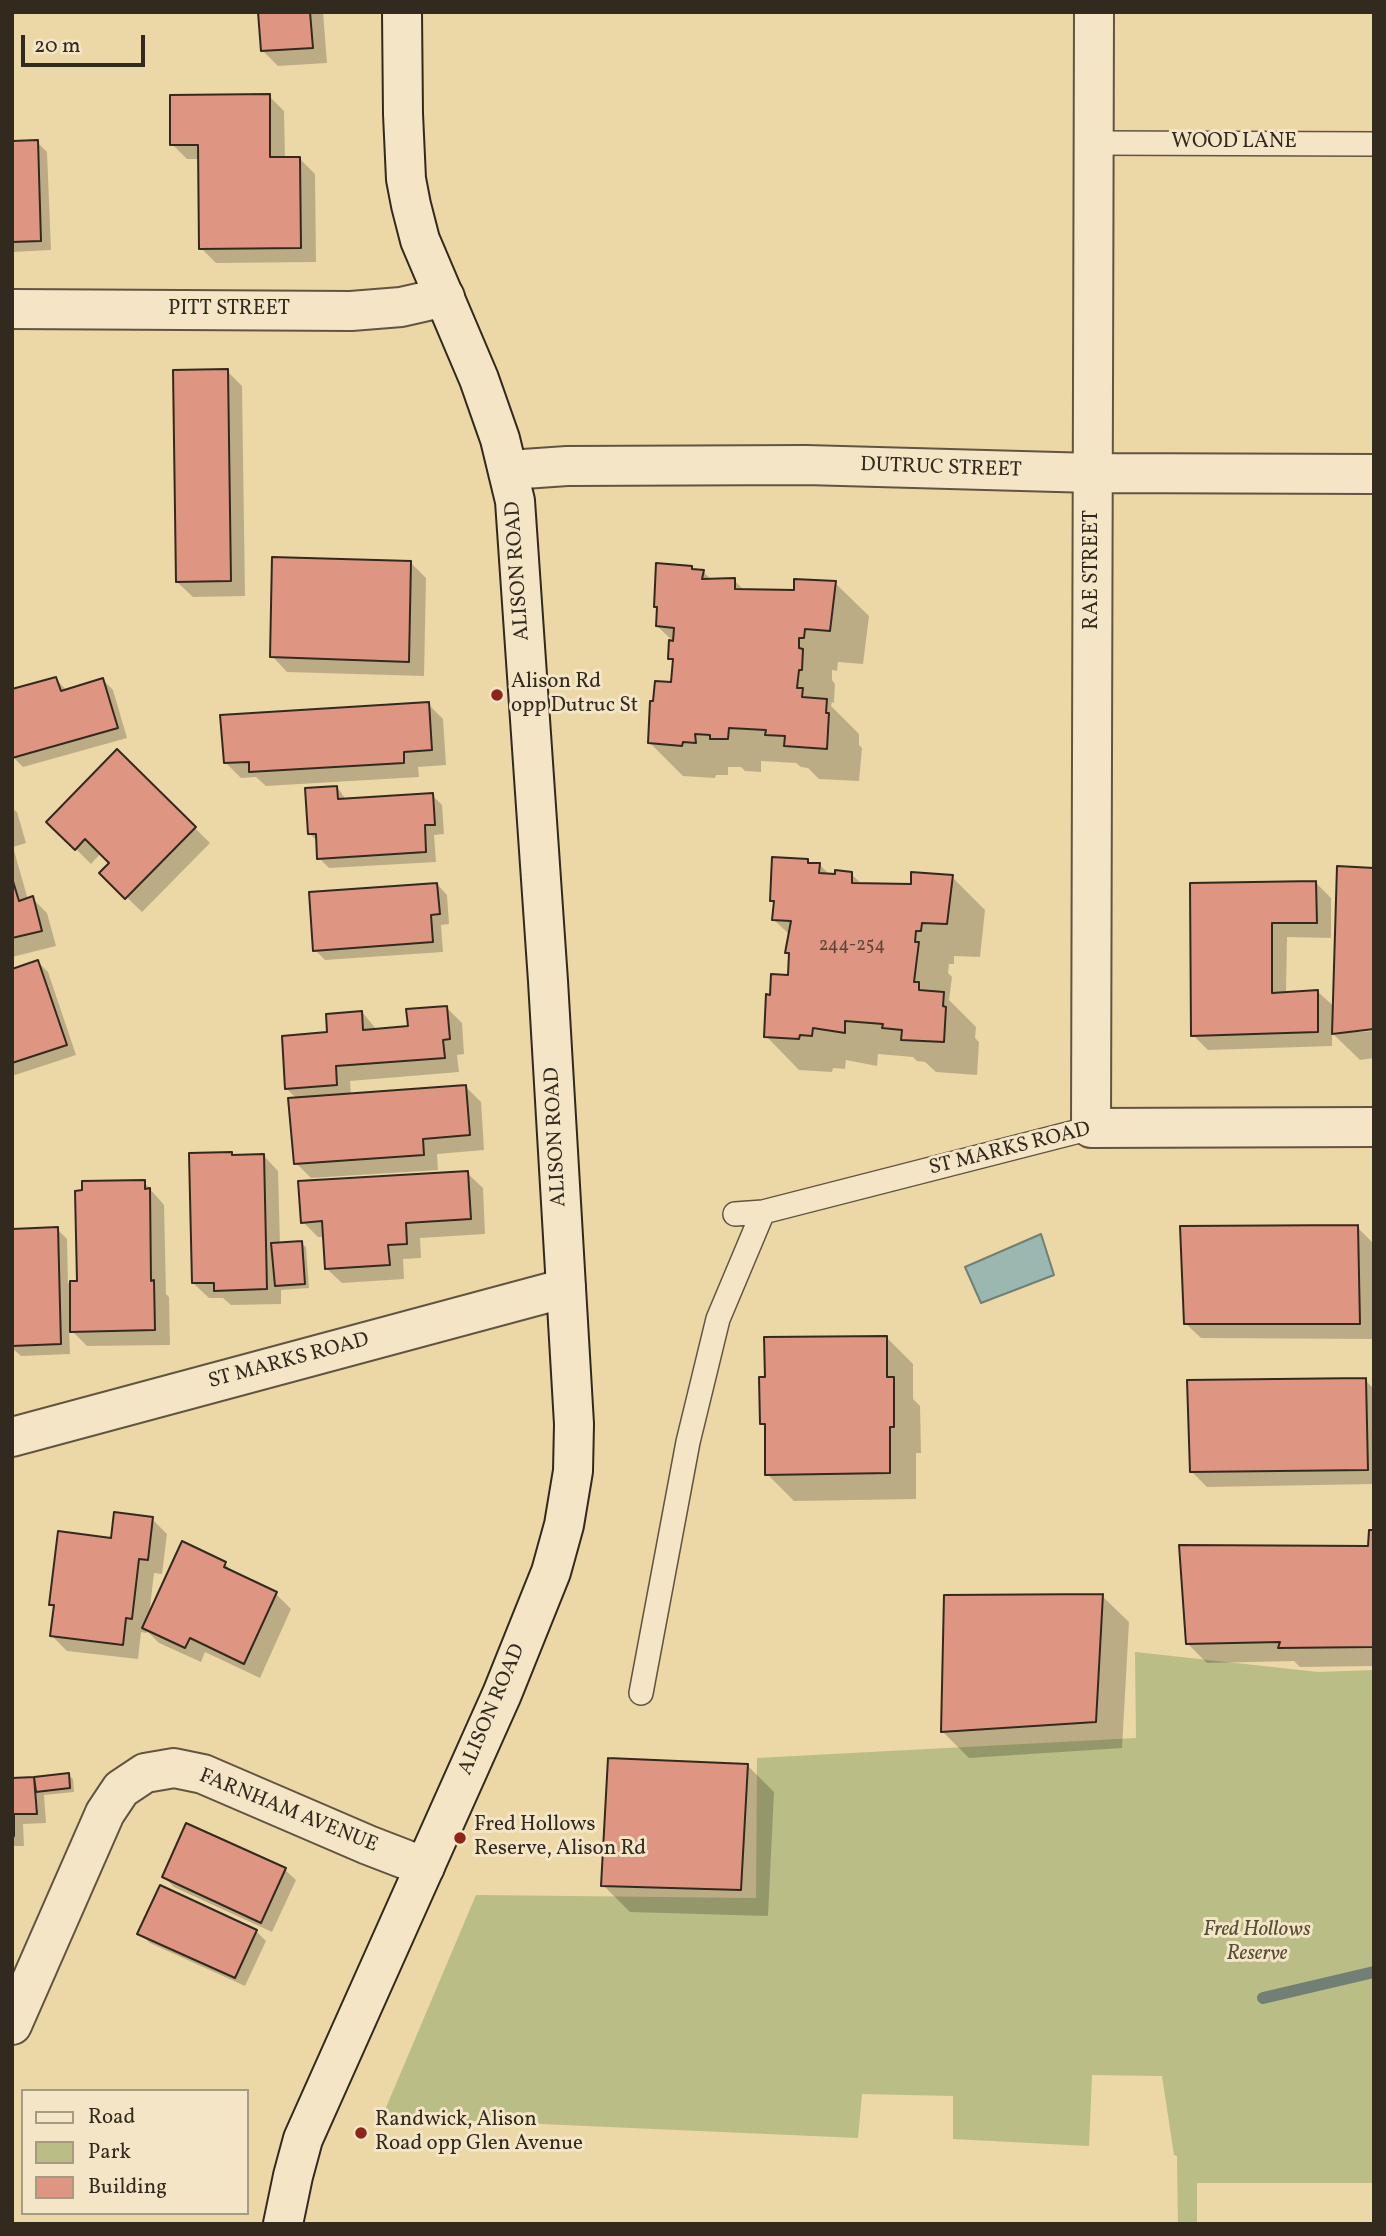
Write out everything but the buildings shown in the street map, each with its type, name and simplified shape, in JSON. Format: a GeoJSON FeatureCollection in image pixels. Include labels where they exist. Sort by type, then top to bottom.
{"type":"FeatureCollection","features":[{"type":"Feature","properties":{"kind":"street","name":"ALISON ROAD"},"geometry":{"type":"LineString","coordinates":[[283,2224],[303,2139],[507,1682],[551,1572],[564,1525],[573,1471],[574,1424],[547,968],[515,501],[509,470],[479,379],[421,240],[406,179],[402,12]]}},
{"type":"Feature","properties":{"kind":"street","name":"RAE STREET"},"geometry":{"type":"LineString","coordinates":[[1091,1128],[1094,12]]}},
{"type":"Feature","properties":{"kind":"street","name":"PITT STREET"},"geometry":{"type":"LineString","coordinates":[[12,309],[351,312],[401,307],[445,297]]}},
{"type":"Feature","properties":{"kind":"street","name":"DUTRUC STREET"},"geometry":{"type":"LineString","coordinates":[[509,470],[567,466],[806,465],[1093,473],[1374,474]]}},
{"type":"Feature","properties":{"kind":"street","name":"ST MARKS ROAD"},"geometry":{"type":"LineString","coordinates":[[1091,1128],[1374,1127]]}},
{"type":"Feature","properties":{"kind":"street","name":"ST MARKS ROAD"},"geometry":{"type":"LineString","coordinates":[[12,1437],[565,1288]]}},
{"type":"Feature","properties":{"kind":"street","name":"FARNHAM AVENUE"},"geometry":{"type":"LineString","coordinates":[[12,2025],[105,1814],[121,1788],[145,1773],[174,1768],[203,1774],[425,1867]]}},
{"type":"Feature","properties":{"kind":"lane","name":"WOOD LANE"},"geometry":{"type":"LineString","coordinates":[[1094,143],[1374,144]]}},
{"type":"Feature","properties":{"kind":"lane","name":"ST MARKS ROAD"},"geometry":{"type":"LineString","coordinates":[[735,1214],[763,1212],[1091,1128]]}},
{"type":"Feature","properties":{"kind":"lane"},"geometry":{"type":"LineString","coordinates":[[641,1693],[688,1442],[718,1319],[763,1212]]}},
{"type":"Feature","properties":{"kind":"green space","name":"Fred Hollows Reserve"},"geometry":{"type":"Polygon","coordinates":[[[1135,1652],[1318,1672],[1374,1670],[1374,2183],[1197,2183],[1197,2224],[1178,2224],[1177,2156],[1174,2155],[1162,2076],[1092,2075],[1089,2146],[953,2139],[953,2096],[862,2094],[858,2138],[382,2117],[476,1895],[756,1898],[757,1758],[1136,1738],[1135,1652]]]}},
{"type":"Feature","properties":{"kind":"water"},"geometry":{"type":"Polygon","coordinates":[[[1041,1234],[1054,1275],[981,1303],[965,1267],[1041,1234]]]}},
{"type":"Feature","properties":{"kind":"waterway"},"geometry":{"type":"LineString","coordinates":[[1263,1998],[1374,1972]]}},
{"type":"Feature","properties":{"kind":"place","name":"Alison Rd opp Dutruc St"},"geometry":{"type":"Point","coordinates":[497,695]}},
{"type":"Feature","properties":{"kind":"place","name":"Fred Hollows Reserve, Alison Rd"},"geometry":{"type":"Point","coordinates":[460,1838]}},
{"type":"Feature","properties":{"kind":"place","name":"Randwick, Alison Road opp Glen Avenue"},"geometry":{"type":"Point","coordinates":[361,2133]}}]}
